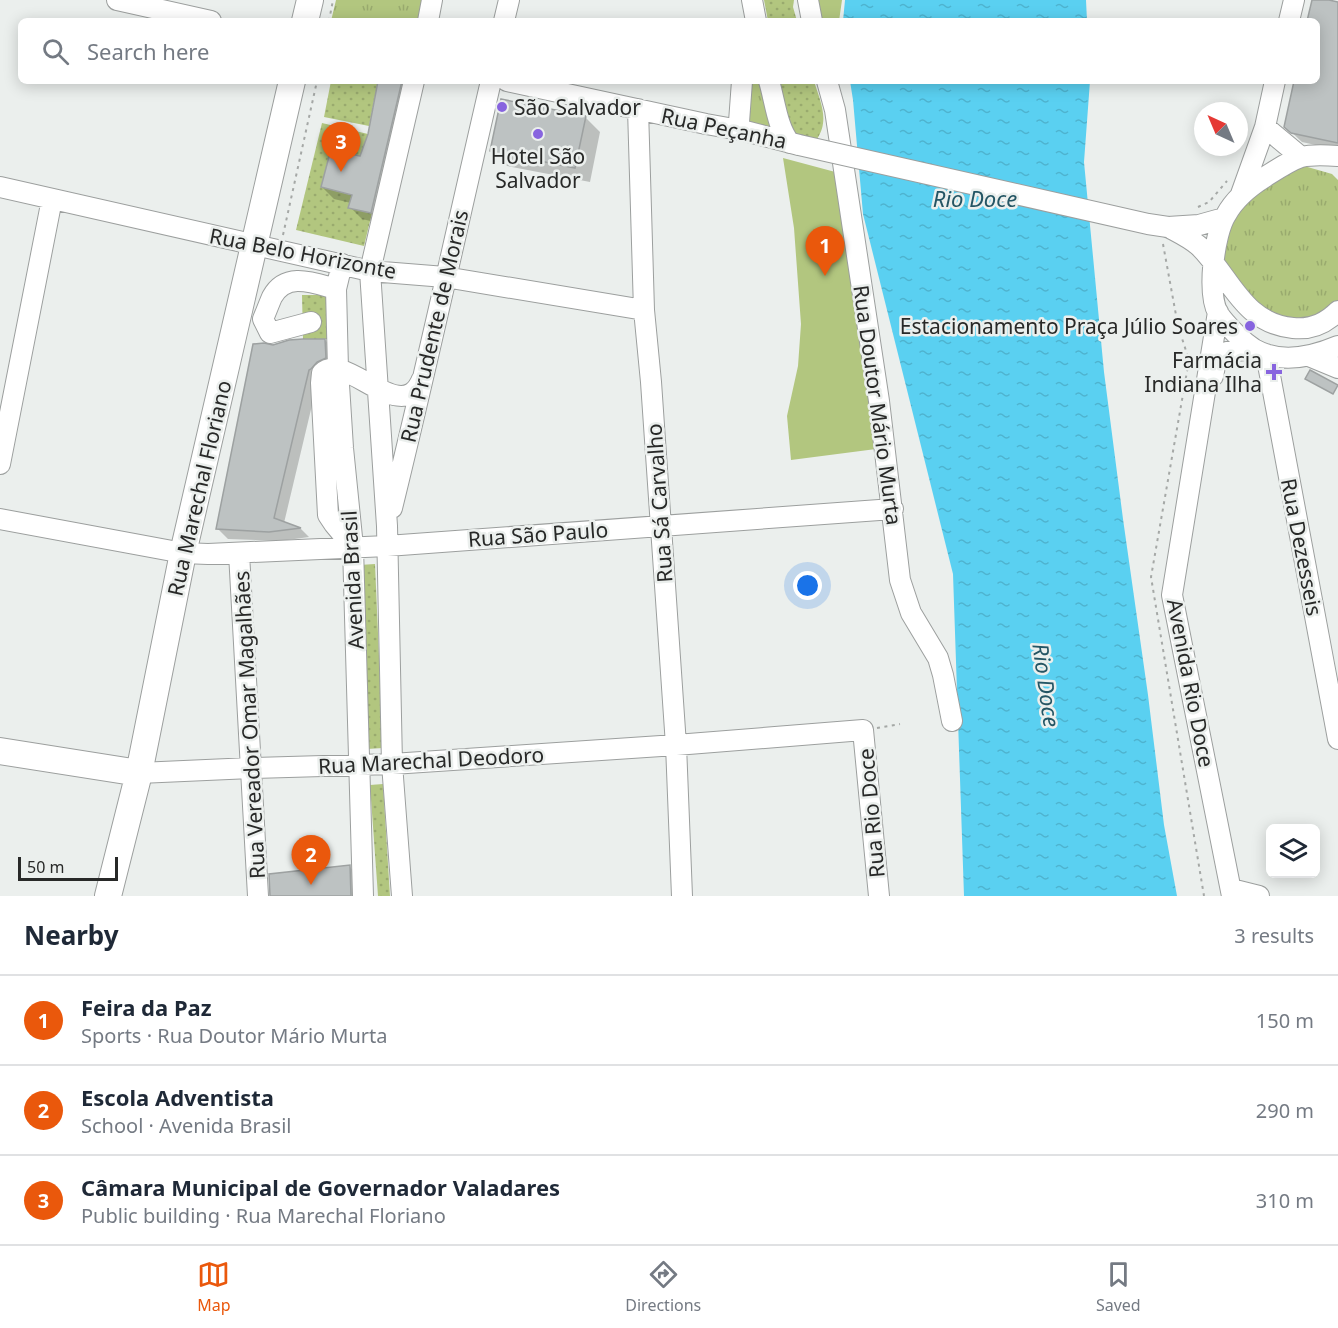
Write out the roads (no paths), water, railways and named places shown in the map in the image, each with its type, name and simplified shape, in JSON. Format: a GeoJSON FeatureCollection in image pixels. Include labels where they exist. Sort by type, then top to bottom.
{"type":"FeatureCollection","features":[{"type":"Feature","properties":{"kind":"main road"},"geometry":{"type":"LineString","coordinates":[[306,18],[310,0]]}},
{"type":"Feature","properties":{"kind":"main road","name":"Rua Marechal Floriano"},"geometry":{"type":"LineString","coordinates":[[108,896],[139,773],[183,553],[265,247],[292,84]]}},
{"type":"Feature","properties":{"kind":"main road","name":"Rua Marechal Deodoro"},"geometry":{"type":"LineString","coordinates":[[0,752],[139,773]]}},
{"type":"Feature","properties":{"kind":"street"},"geometry":{"type":"LineString","coordinates":[[117,0],[198,18]]}},
{"type":"Feature","properties":{"kind":"street"},"geometry":{"type":"LineString","coordinates":[[315,18],[319,0]]}},
{"type":"Feature","properties":{"kind":"street"},"geometry":{"type":"LineString","coordinates":[[429,18],[432,0]]}},
{"type":"Feature","properties":{"kind":"street"},"geometry":{"type":"LineString","coordinates":[[505,18],[509,0]]}},
{"type":"Feature","properties":{"kind":"street"},"geometry":{"type":"LineString","coordinates":[[744,0],[747,18]]}},
{"type":"Feature","properties":{"kind":"street"},"geometry":{"type":"LineString","coordinates":[[752,0],[755,18]]}},
{"type":"Feature","properties":{"kind":"street"},"geometry":{"type":"LineString","coordinates":[[808,0],[811,18]]}},
{"type":"Feature","properties":{"kind":"street"},"geometry":{"type":"LineString","coordinates":[[1290,18],[1294,0]]}},
{"type":"Feature","properties":{"kind":"street","name":"Rua Marechal Floriano"},"geometry":{"type":"LineString","coordinates":[[265,247],[300,84]]}},
{"type":"Feature","properties":{"kind":"street"},"geometry":{"type":"LineString","coordinates":[[402,896],[393,764],[387,536],[370,271],[413,84]]}},
{"type":"Feature","properties":{"kind":"street","name":"Rua Prudente de Morais"},"geometry":{"type":"LineString","coordinates":[[387,536],[490,84]]}},
{"type":"Feature","properties":{"kind":"street","name":"Rua Peçanha"},"geometry":{"type":"LineString","coordinates":[[521,84],[638,109],[739,127],[1165,227]]}},
{"type":"Feature","properties":{"kind":"street"},"geometry":{"type":"LineString","coordinates":[[739,127],[742,84]]}},
{"type":"Feature","properties":{"kind":"street"},"geometry":{"type":"LineString","coordinates":[[770,84],[786,138]]}},
{"type":"Feature","properties":{"kind":"street","name":"Rua Doutor Mário Murta"},"geometry":{"type":"LineString","coordinates":[[828,84],[837,122],[879,401],[900,580],[911,613],[938,658],[952,721]]}},
{"type":"Feature","properties":{"kind":"street"},"geometry":{"type":"LineString","coordinates":[[1260,351],[1228,327],[1218,312],[1212,279],[1219,233],[1224,218],[1241,194],[1265,126],[1274,84]]}},
{"type":"Feature","properties":{"kind":"street","name":"Rua Sá Carvalho"},"geometry":{"type":"LineString","coordinates":[[638,109],[644,310],[676,745],[682,896]]}},
{"type":"Feature","properties":{"kind":"street"},"geometry":{"type":"LineString","coordinates":[[1265,126],[1301,157]]}},
{"type":"Feature","properties":{"kind":"street"},"geometry":{"type":"LineString","coordinates":[[1241,194],[1275,170],[1301,157],[1338,156]]}},
{"type":"Feature","properties":{"kind":"street","name":"Rua Belo Horizonte"},"geometry":{"type":"LineString","coordinates":[[0,187],[370,271],[445,277],[644,310]]}},
{"type":"Feature","properties":{"kind":"street"},"geometry":{"type":"LineString","coordinates":[[0,464],[52,199]]}},
{"type":"Feature","properties":{"kind":"street"},"geometry":{"type":"LineString","coordinates":[[1165,227],[1199,225],[1224,218]]}},
{"type":"Feature","properties":{"kind":"street"},"geometry":{"type":"LineString","coordinates":[[1165,227],[1191,240],[1207,254],[1244,304],[1271,324],[1302,329],[1329,320],[1338,311]]}},
{"type":"Feature","properties":{"kind":"street","name":"Avenida Brasil"},"geometry":{"type":"LineString","coordinates":[[342,264],[336,289],[338,369],[343,448],[356,551],[358,765],[363,896]]}},
{"type":"Feature","properties":{"kind":"street"},"geometry":{"type":"LineString","coordinates":[[311,322],[270,333],[263,320],[273,295],[284,284],[295,280],[336,289]]}},
{"type":"Feature","properties":{"kind":"street","name":"Avenida Rio Doce"},"geometry":{"type":"LineString","coordinates":[[1218,312],[1172,595],[1232,893]]}},
{"type":"Feature","properties":{"kind":"street"},"geometry":{"type":"LineString","coordinates":[[1309,357],[1338,346]]}},
{"type":"Feature","properties":{"kind":"street","name":"Avenida Rio Doce"},"geometry":{"type":"LineString","coordinates":[[1198,434],[1216,361],[1227,352],[1260,351],[1285,358],[1309,357]]}},
{"type":"Feature","properties":{"kind":"street","name":"Rua Dezesseis"},"geometry":{"type":"LineString","coordinates":[[1260,351],[1338,739]]}},
{"type":"Feature","properties":{"kind":"street"},"geometry":{"type":"LineString","coordinates":[[1309,357],[1338,368]]}},
{"type":"Feature","properties":{"kind":"street"},"geometry":{"type":"LineString","coordinates":[[338,369],[399,396],[411,395],[418,389],[425,372]]}},
{"type":"Feature","properties":{"kind":"street","name":"Rua São Paulo"},"geometry":{"type":"LineString","coordinates":[[0,519],[183,553],[239,553],[356,551],[387,536],[661,525],[893,509]]}},
{"type":"Feature","properties":{"kind":"street","name":"Rua Vereador Omar Magalhães"},"geometry":{"type":"LineString","coordinates":[[239,553],[258,896]]}},
{"type":"Feature","properties":{"kind":"street","name":"Rua Marechal Deodoro"},"geometry":{"type":"LineString","coordinates":[[139,773],[393,764],[863,730]]}},
{"type":"Feature","properties":{"kind":"street","name":"Rua Rio Doce"},"geometry":{"type":"LineString","coordinates":[[863,730],[879,896]]}},
{"type":"Feature","properties":{"kind":"street"},"geometry":{"type":"LineString","coordinates":[[1232,893],[1259,896]]}},
{"type":"Feature","properties":{"kind":"water"},"geometry":{"type":"Polygon","coordinates":[[[845,0],[1086,0],[1087,18],[843,18],[845,0]]]}},
{"type":"Feature","properties":{"kind":"water","name":"Rio Doce"},"geometry":{"type":"Polygon","coordinates":[[[850,84],[1090,84],[1084,162],[1104,372],[1164,825],[1177,896],[964,896],[953,574],[863,214],[850,84]]]}},
{"type":"Feature","properties":{"kind":"place","name":"São Salvador"},"geometry":{"type":"Point","coordinates":[502,107]}},
{"type":"Feature","properties":{"kind":"place","name":"Hotel São Salvador"},"geometry":{"type":"Point","coordinates":[538,134]}},
{"type":"Feature","properties":{"kind":"place","name":"Câmara Municipal de Governador Valadares"},"geometry":{"type":"Point","coordinates":[341,172]}},
{"type":"Feature","properties":{"kind":"place","name":"Feira da Paz"},"geometry":{"type":"Point","coordinates":[825,276]}},
{"type":"Feature","properties":{"kind":"place","name":"Estacionamento Praça Júlio Soares"},"geometry":{"type":"Point","coordinates":[1250,326]}},
{"type":"Feature","properties":{"kind":"place","name":"Farmácia Indiana Ilha"},"geometry":{"type":"Point","coordinates":[1274,372]}},
{"type":"Feature","properties":{"kind":"place","name":"Escola Adventista"},"geometry":{"type":"Point","coordinates":[311,885]}}]}
